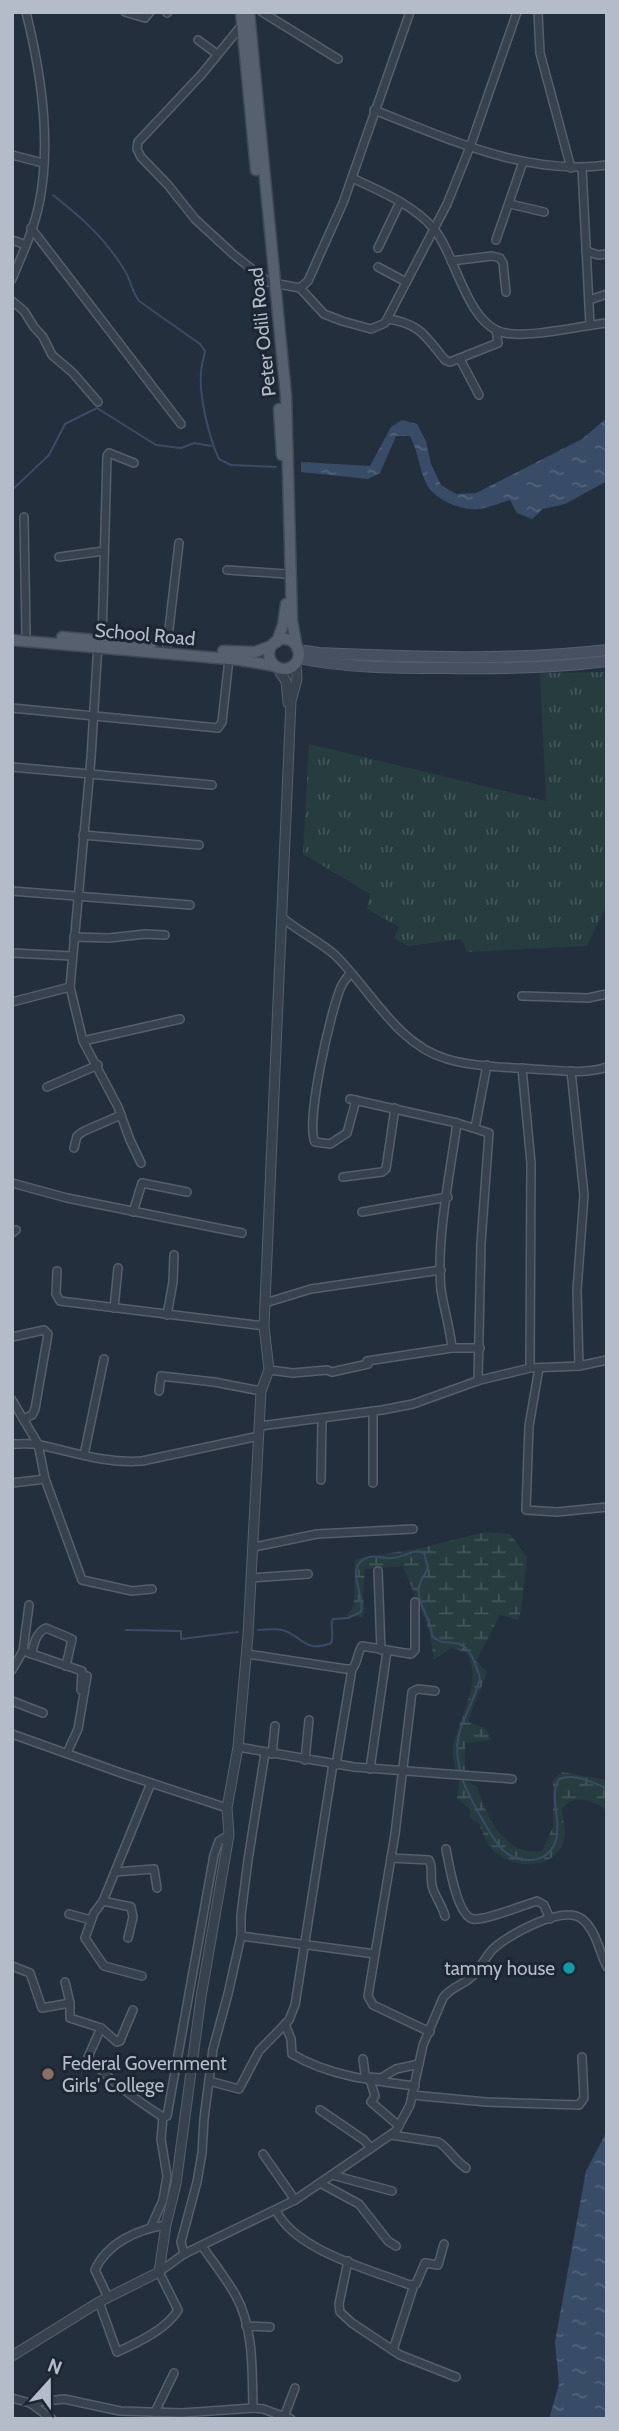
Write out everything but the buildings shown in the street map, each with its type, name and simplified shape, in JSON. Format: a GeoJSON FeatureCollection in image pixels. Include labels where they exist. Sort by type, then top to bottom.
{"type":"FeatureCollection","features":[{"type":"Feature","properties":{"kind":"main road","name":"Peter Odili Road"},"geometry":{"type":"LineString","coordinates":[[241,12],[246,26],[288,422],[292,621],[297,655]]}},
{"type":"Feature","properties":{"kind":"main road","name":"Peter Odili Road"},"geometry":{"type":"LineString","coordinates":[[246,26],[249,12]]}},
{"type":"Feature","properties":{"kind":"main road","name":"Peter Odili Road"},"geometry":{"type":"LineString","coordinates":[[272,283],[286,574],[285,618],[274,644]]}},
{"type":"Feature","properties":{"kind":"main road"},"geometry":{"type":"LineString","coordinates":[[12,633],[100,643],[247,652],[286,640],[297,655],[338,665],[392,668],[525,667],[607,661]]}},
{"type":"Feature","properties":{"kind":"main road","name":"School Road"},"geometry":{"type":"LineString","coordinates":[[12,640],[100,643],[276,667]]}},
{"type":"Feature","properties":{"kind":"main road"},"geometry":{"type":"LineString","coordinates":[[274,644],[269,656],[276,667],[287,668],[297,655],[319,653],[456,658],[530,657],[607,650]]}},
{"type":"Feature","properties":{"kind":"street"},"geometry":{"type":"LineString","coordinates":[[12,279],[39,206],[44,163],[44,125],[39,80],[26,12]]}},
{"type":"Feature","properties":{"kind":"street"},"geometry":{"type":"LineString","coordinates":[[125,12],[145,18],[150,12]]}},
{"type":"Feature","properties":{"kind":"street"},"geometry":{"type":"LineString","coordinates":[[338,59],[262,12],[217,54],[201,75],[138,142],[137,149],[195,219],[272,283],[300,288],[324,314],[371,329],[388,319],[435,229],[470,147],[517,12]]}},
{"type":"Feature","properties":{"kind":"street"},"geometry":{"type":"LineString","coordinates":[[300,288],[308,281],[319,259],[352,178],[410,12]]}},
{"type":"Feature","properties":{"kind":"street"},"geometry":{"type":"LineString","coordinates":[[538,12],[540,53],[571,168]]}},
{"type":"Feature","properties":{"kind":"street"},"geometry":{"type":"LineString","coordinates":[[198,40],[217,54]]}},
{"type":"Feature","properties":{"kind":"street"},"geometry":{"type":"LineString","coordinates":[[374,110],[470,147],[523,162],[571,168],[607,165]]}},
{"type":"Feature","properties":{"kind":"street"},"geometry":{"type":"LineString","coordinates":[[12,155],[44,163]]}},
{"type":"Feature","properties":{"kind":"street"},"geometry":{"type":"LineString","coordinates":[[496,240],[523,162]]}},
{"type":"Feature","properties":{"kind":"street"},"geometry":{"type":"LineString","coordinates":[[582,168],[590,325]]}},
{"type":"Feature","properties":{"kind":"street"},"geometry":{"type":"LineString","coordinates":[[352,178],[400,202],[435,229],[472,303],[496,330],[507,334],[539,332],[607,323]]}},
{"type":"Feature","properties":{"kind":"street"},"geometry":{"type":"LineString","coordinates":[[378,248],[400,202]]}},
{"type":"Feature","properties":{"kind":"street"},"geometry":{"type":"LineString","coordinates":[[510,204],[544,212]]}},
{"type":"Feature","properties":{"kind":"street"},"geometry":{"type":"LineString","coordinates":[[31,229],[181,424]]}},
{"type":"Feature","properties":{"kind":"street"},"geometry":{"type":"LineString","coordinates":[[12,240],[26,245]]}},
{"type":"Feature","properties":{"kind":"street"},"geometry":{"type":"LineString","coordinates":[[586,251],[597,255],[607,254]]}},
{"type":"Feature","properties":{"kind":"street"},"geometry":{"type":"LineString","coordinates":[[451,261],[492,256],[500,258],[506,292]]}},
{"type":"Feature","properties":{"kind":"street"},"geometry":{"type":"LineString","coordinates":[[377,267],[406,282]]}},
{"type":"Feature","properties":{"kind":"street"},"geometry":{"type":"LineString","coordinates":[[589,300],[607,294]]}},
{"type":"Feature","properties":{"kind":"street"},"geometry":{"type":"LineString","coordinates":[[12,301],[24,311],[52,355],[73,373],[98,402]]}},
{"type":"Feature","properties":{"kind":"street"},"geometry":{"type":"LineString","coordinates":[[388,319],[407,322],[416,327],[445,360],[450,362],[498,344],[496,330]]}},
{"type":"Feature","properties":{"kind":"street"},"geometry":{"type":"LineString","coordinates":[[460,359],[479,395]]}},
{"type":"Feature","properties":{"kind":"street"},"geometry":{"type":"LineString","coordinates":[[134,463],[109,453],[107,456],[100,643],[69,987],[83,1041],[98,1065],[141,1163]]}},
{"type":"Feature","properties":{"kind":"street"},"geometry":{"type":"LineString","coordinates":[[24,517],[26,634]]}},
{"type":"Feature","properties":{"kind":"street"},"geometry":{"type":"LineString","coordinates":[[167,646],[179,543]]}},
{"type":"Feature","properties":{"kind":"street"},"geometry":{"type":"LineString","coordinates":[[60,557],[104,551]]}},
{"type":"Feature","properties":{"kind":"street"},"geometry":{"type":"LineString","coordinates":[[226,570],[286,574]]}},
{"type":"Feature","properties":{"kind":"street"},"geometry":{"type":"LineString","coordinates":[[166,2225],[152,2227],[120,2240],[95,2270],[117,2352],[174,2317],[178,2310],[159,2272],[176,2184],[201,1997],[229,1835],[227,1808],[238,1748],[237,1736],[247,1654],[261,1391],[269,1370],[264,1326],[291,701],[297,679],[297,655]]}},
{"type":"Feature","properties":{"kind":"street"},"geometry":{"type":"LineString","coordinates":[[12,708],[218,728],[222,722],[229,659]]}},
{"type":"Feature","properties":{"kind":"street"},"geometry":{"type":"LineString","coordinates":[[276,667],[286,681],[288,704],[292,710]]}},
{"type":"Feature","properties":{"kind":"street"},"geometry":{"type":"LineString","coordinates":[[12,768],[212,785]]}},
{"type":"Feature","properties":{"kind":"street"},"geometry":{"type":"LineString","coordinates":[[83,835],[199,845]]}},
{"type":"Feature","properties":{"kind":"street"},"geometry":{"type":"LineString","coordinates":[[12,891],[190,905]]}},
{"type":"Feature","properties":{"kind":"street"},"geometry":{"type":"LineString","coordinates":[[283,918],[333,954],[397,1025],[420,1045],[447,1059],[487,1065],[571,1071],[593,1071],[607,1067]]}},
{"type":"Feature","properties":{"kind":"street"},"geometry":{"type":"LineString","coordinates":[[74,937],[109,939],[145,934],[164,935]]}},
{"type":"Feature","properties":{"kind":"street"},"geometry":{"type":"LineString","coordinates":[[12,953],[72,956]]}},
{"type":"Feature","properties":{"kind":"street"},"geometry":{"type":"LineString","coordinates":[[350,973],[338,994],[313,1105],[315,1142],[330,1144],[348,1133],[353,1100],[457,1123],[490,1134],[481,1243],[478,1381]]}},
{"type":"Feature","properties":{"kind":"street"},"geometry":{"type":"LineString","coordinates":[[12,1002],[69,987]]}},
{"type":"Feature","properties":{"kind":"street"},"geometry":{"type":"LineString","coordinates":[[522,996],[588,998],[607,994]]}},
{"type":"Feature","properties":{"kind":"street"},"geometry":{"type":"LineString","coordinates":[[83,1041],[180,1019]]}},
{"type":"Feature","properties":{"kind":"street"},"geometry":{"type":"LineString","coordinates":[[47,1087],[98,1065]]}},
{"type":"Feature","properties":{"kind":"street"},"geometry":{"type":"LineString","coordinates":[[475,1128],[487,1065]]}},
{"type":"Feature","properties":{"kind":"street"},"geometry":{"type":"LineString","coordinates":[[522,1068],[531,1164],[534,1368],[526,1510],[557,1512],[607,1507]]}},
{"type":"Feature","properties":{"kind":"street"},"geometry":{"type":"LineString","coordinates":[[571,1071],[584,1195],[578,1290],[579,1366]]}},
{"type":"Feature","properties":{"kind":"street"},"geometry":{"type":"LineString","coordinates":[[342,1177],[386,1170],[395,1108]]}},
{"type":"Feature","properties":{"kind":"street"},"geometry":{"type":"LineString","coordinates":[[74,1148],[77,1136],[84,1130],[121,1115]]}},
{"type":"Feature","properties":{"kind":"street"},"geometry":{"type":"LineString","coordinates":[[452,1348],[442,1291],[441,1245],[457,1123]]}},
{"type":"Feature","properties":{"kind":"street"},"geometry":{"type":"LineString","coordinates":[[12,1183],[67,1198],[242,1233]]}},
{"type":"Feature","properties":{"kind":"street"},"geometry":{"type":"LineString","coordinates":[[133,1212],[142,1183],[187,1192]]}},
{"type":"Feature","properties":{"kind":"street"},"geometry":{"type":"LineString","coordinates":[[362,1212],[447,1197]]}},
{"type":"Feature","properties":{"kind":"street"},"geometry":{"type":"LineString","coordinates":[[167,1315],[173,1282],[174,1255]]}},
{"type":"Feature","properties":{"kind":"street"},"geometry":{"type":"LineString","coordinates":[[114,1308],[118,1268]]}},
{"type":"Feature","properties":{"kind":"street"},"geometry":{"type":"LineString","coordinates":[[265,1303],[311,1289],[441,1270]]}},
{"type":"Feature","properties":{"kind":"street"},"geometry":{"type":"LineString","coordinates":[[57,1271],[56,1294],[60,1301],[264,1326]]}},
{"type":"Feature","properties":{"kind":"street"},"geometry":{"type":"LineString","coordinates":[[12,1338],[44,1331],[48,1334],[35,1409],[32,1415],[23,1419]]}},
{"type":"Feature","properties":{"kind":"street"},"geometry":{"type":"LineString","coordinates":[[269,1370],[293,1373],[327,1370],[332,1372],[368,1364],[367,1361],[452,1348],[480,1348]]}},
{"type":"Feature","properties":{"kind":"street"},"geometry":{"type":"LineString","coordinates":[[83,1455],[104,1359]]}},
{"type":"Feature","properties":{"kind":"street"},"geometry":{"type":"LineString","coordinates":[[12,1444],[38,1444],[124,1462],[142,1461],[260,1431],[413,1404],[478,1381],[534,1368],[579,1366],[607,1360]]}},
{"type":"Feature","properties":{"kind":"street"},"geometry":{"type":"LineString","coordinates":[[159,1391],[160,1376],[261,1391]]}},
{"type":"Feature","properties":{"kind":"street"},"geometry":{"type":"LineString","coordinates":[[12,1400],[38,1444],[45,1479],[82,1580],[132,1591],[152,1589]]}},
{"type":"Feature","properties":{"kind":"street"},"geometry":{"type":"LineString","coordinates":[[373,1411],[373,1483]]}},
{"type":"Feature","properties":{"kind":"street"},"geometry":{"type":"LineString","coordinates":[[321,1480],[322,1418]]}},
{"type":"Feature","properties":{"kind":"street"},"geometry":{"type":"LineString","coordinates":[[12,1483],[45,1479]]}},
{"type":"Feature","properties":{"kind":"street"},"geometry":{"type":"LineString","coordinates":[[254,1547],[317,1534],[413,1529]]}},
{"type":"Feature","properties":{"kind":"street"},"geometry":{"type":"LineString","coordinates":[[370,1769],[384,1651],[378,1571]]}},
{"type":"Feature","properties":{"kind":"street"},"geometry":{"type":"LineString","coordinates":[[252,1578],[308,1574]]}},
{"type":"Feature","properties":{"kind":"street"},"geometry":{"type":"LineString","coordinates":[[209,2081],[239,2089],[259,2051],[285,2024],[295,2005],[352,1669],[362,1646],[411,1654],[415,1650],[415,1602]]}},
{"type":"Feature","properties":{"kind":"street"},"geometry":{"type":"LineString","coordinates":[[12,1670],[23,1651],[29,1605]]}},
{"type":"Feature","properties":{"kind":"street"},"geometry":{"type":"LineString","coordinates":[[32,1654],[34,1642],[46,1628],[72,1639],[65,1666]]}},
{"type":"Feature","properties":{"kind":"street"},"geometry":{"type":"LineString","coordinates":[[23,1651],[82,1671],[81,1690]]}},
{"type":"Feature","properties":{"kind":"street"},"geometry":{"type":"LineString","coordinates":[[247,1654],[352,1669]]}},
{"type":"Feature","properties":{"kind":"street"},"geometry":{"type":"LineString","coordinates":[[67,1753],[78,1729],[87,1676]]}},
{"type":"Feature","properties":{"kind":"street"},"geometry":{"type":"LineString","coordinates":[[430,2032],[373,2005],[368,1996],[391,1858],[412,1692],[418,1689],[435,1692]]}},
{"type":"Feature","properties":{"kind":"street"},"geometry":{"type":"LineString","coordinates":[[12,1701],[43,1713]]}},
{"type":"Feature","properties":{"kind":"street"},"geometry":{"type":"LineString","coordinates":[[305,1760],[309,1720]]}},
{"type":"Feature","properties":{"kind":"street"},"geometry":{"type":"LineString","coordinates":[[184,2254],[181,2242],[199,2173],[213,2049],[241,1936],[248,1860],[275,1727]]}},
{"type":"Feature","properties":{"kind":"street"},"geometry":{"type":"LineString","coordinates":[[12,1734],[227,1808]]}},
{"type":"Feature","properties":{"kind":"street"},"geometry":{"type":"LineString","coordinates":[[238,1748],[334,1765],[403,1773],[512,1779]]}},
{"type":"Feature","properties":{"kind":"street"},"geometry":{"type":"LineString","coordinates":[[142,1976],[111,1970],[98,1960],[85,1938],[151,1783]]}},
{"type":"Feature","properties":{"kind":"street"},"geometry":{"type":"LineString","coordinates":[[152,2227],[163,2200],[167,2176],[161,2140],[163,2117],[168,2113],[214,1855],[219,1841],[229,1835]]}},
{"type":"Feature","properties":{"kind":"street"},"geometry":{"type":"LineString","coordinates":[[446,1849],[460,1903],[468,1918],[480,1919],[537,1901],[544,1905],[550,1919]]}},
{"type":"Feature","properties":{"kind":"street"},"geometry":{"type":"LineString","coordinates":[[391,1858],[429,1860],[432,1864],[432,1888],[441,1900],[445,1916]]}},
{"type":"Feature","properties":{"kind":"street"},"geometry":{"type":"LineString","coordinates":[[115,1872],[154,1870],[156,1888]]}},
{"type":"Feature","properties":{"kind":"street"},"geometry":{"type":"LineString","coordinates":[[103,1901],[131,1907],[128,1938]]}},
{"type":"Feature","properties":{"kind":"street"},"geometry":{"type":"LineString","coordinates":[[69,1914],[92,1920]]}},
{"type":"Feature","properties":{"kind":"street"},"geometry":{"type":"LineString","coordinates":[[12,2356],[103,2300],[159,2272],[184,2254],[295,2200],[391,2136],[400,2126],[412,2095],[422,2045],[430,2032],[438,2008],[448,1991],[470,1978],[497,1946],[522,1930],[566,1914],[581,1918],[591,1929],[607,1967]]}},
{"type":"Feature","properties":{"kind":"street"},"geometry":{"type":"LineString","coordinates":[[241,1936],[375,1954]]}},
{"type":"Feature","properties":{"kind":"street"},"geometry":{"type":"LineString","coordinates":[[12,1966],[30,1973],[41,2008],[70,2003]]}},
{"type":"Feature","properties":{"kind":"street"},"geometry":{"type":"LineString","coordinates":[[65,1982],[70,2018],[101,2028],[119,2042],[133,2010]]}},
{"type":"Feature","properties":{"kind":"street"},"geometry":{"type":"LineString","coordinates":[[285,2024],[291,2039],[292,2054],[311,2065],[370,2080],[415,2086]]}},
{"type":"Feature","properties":{"kind":"street"},"geometry":{"type":"LineString","coordinates":[[101,2028],[88,2057],[121,2088],[163,2117]]}},
{"type":"Feature","properties":{"kind":"street"},"geometry":{"type":"LineString","coordinates":[[412,2095],[486,2102],[579,2105],[584,2098],[582,2057]]}},
{"type":"Feature","properties":{"kind":"street"},"geometry":{"type":"LineString","coordinates":[[363,2059],[368,2077],[381,2078],[396,2069],[419,2064]]}},
{"type":"Feature","properties":{"kind":"street"},"geometry":{"type":"LineString","coordinates":[[370,2080],[375,2096],[371,2102],[400,2126]]}},
{"type":"Feature","properties":{"kind":"street"},"geometry":{"type":"LineString","coordinates":[[320,2110],[364,2140],[371,2148]]}},
{"type":"Feature","properties":{"kind":"street"},"geometry":{"type":"LineString","coordinates":[[391,2136],[438,2142],[445,2145],[454,2160],[466,2168]]}},
{"type":"Feature","properties":{"kind":"street"},"geometry":{"type":"LineString","coordinates":[[264,2154],[295,2200]]}},
{"type":"Feature","properties":{"kind":"street"},"geometry":{"type":"LineString","coordinates":[[332,2175],[392,2191]]}},
{"type":"Feature","properties":{"kind":"street"},"geometry":{"type":"LineString","coordinates":[[320,2183],[359,2204],[388,2241],[396,2246]]}},
{"type":"Feature","properties":{"kind":"street"},"geometry":{"type":"LineString","coordinates":[[276,2210],[282,2222],[302,2238],[348,2261],[414,2285]]}},
{"type":"Feature","properties":{"kind":"street"},"geometry":{"type":"LineString","coordinates":[[393,2350],[414,2285],[425,2263],[436,2266],[439,2263],[444,2244]]}},
{"type":"Feature","properties":{"kind":"street"},"geometry":{"type":"LineString","coordinates":[[202,2246],[237,2297],[250,2342],[253,2408]]}},
{"type":"Feature","properties":{"kind":"street"},"geometry":{"type":"LineString","coordinates":[[348,2261],[339,2304],[340,2312],[393,2350],[423,2366],[457,2377]]}},
{"type":"Feature","properties":{"kind":"street"},"geometry":{"type":"LineString","coordinates":[[246,2326],[270,2327]]}},
{"type":"Feature","properties":{"kind":"street"},"geometry":{"type":"LineString","coordinates":[[155,2412],[174,2373]]}},
{"type":"Feature","properties":{"kind":"street"},"geometry":{"type":"LineString","coordinates":[[30,2403],[64,2399],[120,2411],[182,2413],[253,2408],[281,2417],[295,2388]]}},
{"type":"Feature","properties":{"kind":"street"},"geometry":{"type":"LineString","coordinates":[[12,2398],[30,2403],[52,2419]]}},
{"type":"Feature","properties":{"kind":"green space"},"geometry":{"type":"Polygon","coordinates":[[[607,672],[607,905],[587,946],[467,952],[461,939],[408,946],[394,938],[399,927],[367,909],[370,894],[303,854],[309,744],[546,801],[540,673],[607,672]]]}},
{"type":"Feature","properties":{"kind":"green space"},"geometry":{"type":"Polygon","coordinates":[[[485,1532],[510,1534],[527,1557],[521,1611],[518,1620],[500,1615],[476,1661],[487,1672],[468,1721],[486,1729],[491,1740],[465,1743],[465,1771],[455,1771],[455,1737],[468,1700],[473,1675],[466,1652],[451,1648],[434,1660],[429,1630],[403,1566],[365,1569],[365,1612],[362,1617],[347,1616],[354,1605],[355,1559],[421,1548],[485,1532]]]}},
{"type":"Feature","properties":{"kind":"green space"},"geometry":{"type":"Polygon","coordinates":[[[562,1772],[607,1780],[607,1810],[578,1799],[567,1804],[562,1809],[565,1836],[560,1848],[552,1857],[542,1862],[518,1863],[495,1852],[487,1843],[479,1823],[469,1818],[471,1811],[457,1798],[459,1781],[466,1781],[477,1787],[492,1822],[508,1841],[518,1848],[542,1851],[553,1827],[553,1780],[562,1772]]]}},
{"type":"Feature","properties":{"kind":"water"},"geometry":{"type":"Polygon","coordinates":[[[607,418],[607,481],[565,504],[543,509],[532,519],[517,513],[510,500],[486,508],[471,509],[441,499],[426,483],[410,436],[396,436],[380,473],[368,479],[301,472],[301,462],[370,466],[391,427],[402,420],[417,424],[426,441],[431,464],[441,485],[456,494],[476,493],[582,439],[607,418]]]}},
{"type":"Feature","properties":{"kind":"water"},"geometry":{"type":"Polygon","coordinates":[[[607,2131],[607,2419],[549,2419],[559,2384],[555,2342],[586,2171],[607,2131]]]}},
{"type":"Feature","properties":{"kind":"waterway"},"geometry":{"type":"LineString","coordinates":[[53,195],[102,239],[125,271],[139,301],[200,344],[205,351],[201,370],[203,405],[219,459],[231,465],[276,467]]}},
{"type":"Feature","properties":{"kind":"waterway"},"geometry":{"type":"LineString","coordinates":[[12,490],[49,455],[65,424],[97,408],[156,445],[181,448],[194,443],[211,446]]}},
{"type":"Feature","properties":{"kind":"waterway"},"geometry":{"type":"LineString","coordinates":[[258,1630],[289,1632],[309,1645],[322,1646],[331,1643],[333,1619],[348,1618],[361,1612],[356,1574],[361,1561],[369,1557],[392,1558],[416,1552],[424,1553],[428,1567],[419,1593],[432,1636],[442,1642],[459,1644],[467,1649],[480,1678],[459,1735],[457,1746],[461,1773]]}},
{"type":"Feature","properties":{"kind":"waterway"},"geometry":{"type":"LineString","coordinates":[[126,1630],[181,1631],[181,1639],[238,1632]]}},
{"type":"Feature","properties":{"kind":"waterway"},"geometry":{"type":"LineString","coordinates":[[462,1778],[498,1845],[512,1856],[531,1860],[543,1857],[555,1843],[555,1794],[559,1779],[578,1778],[607,1789]]}},
{"type":"Feature","properties":{"kind":"place","name":"tammy house"},"geometry":{"type":"Point","coordinates":[569,1968]}},
{"type":"Feature","properties":{"kind":"place","name":"Federal Government Girls' College"},"geometry":{"type":"Point","coordinates":[48,2074]}}]}
